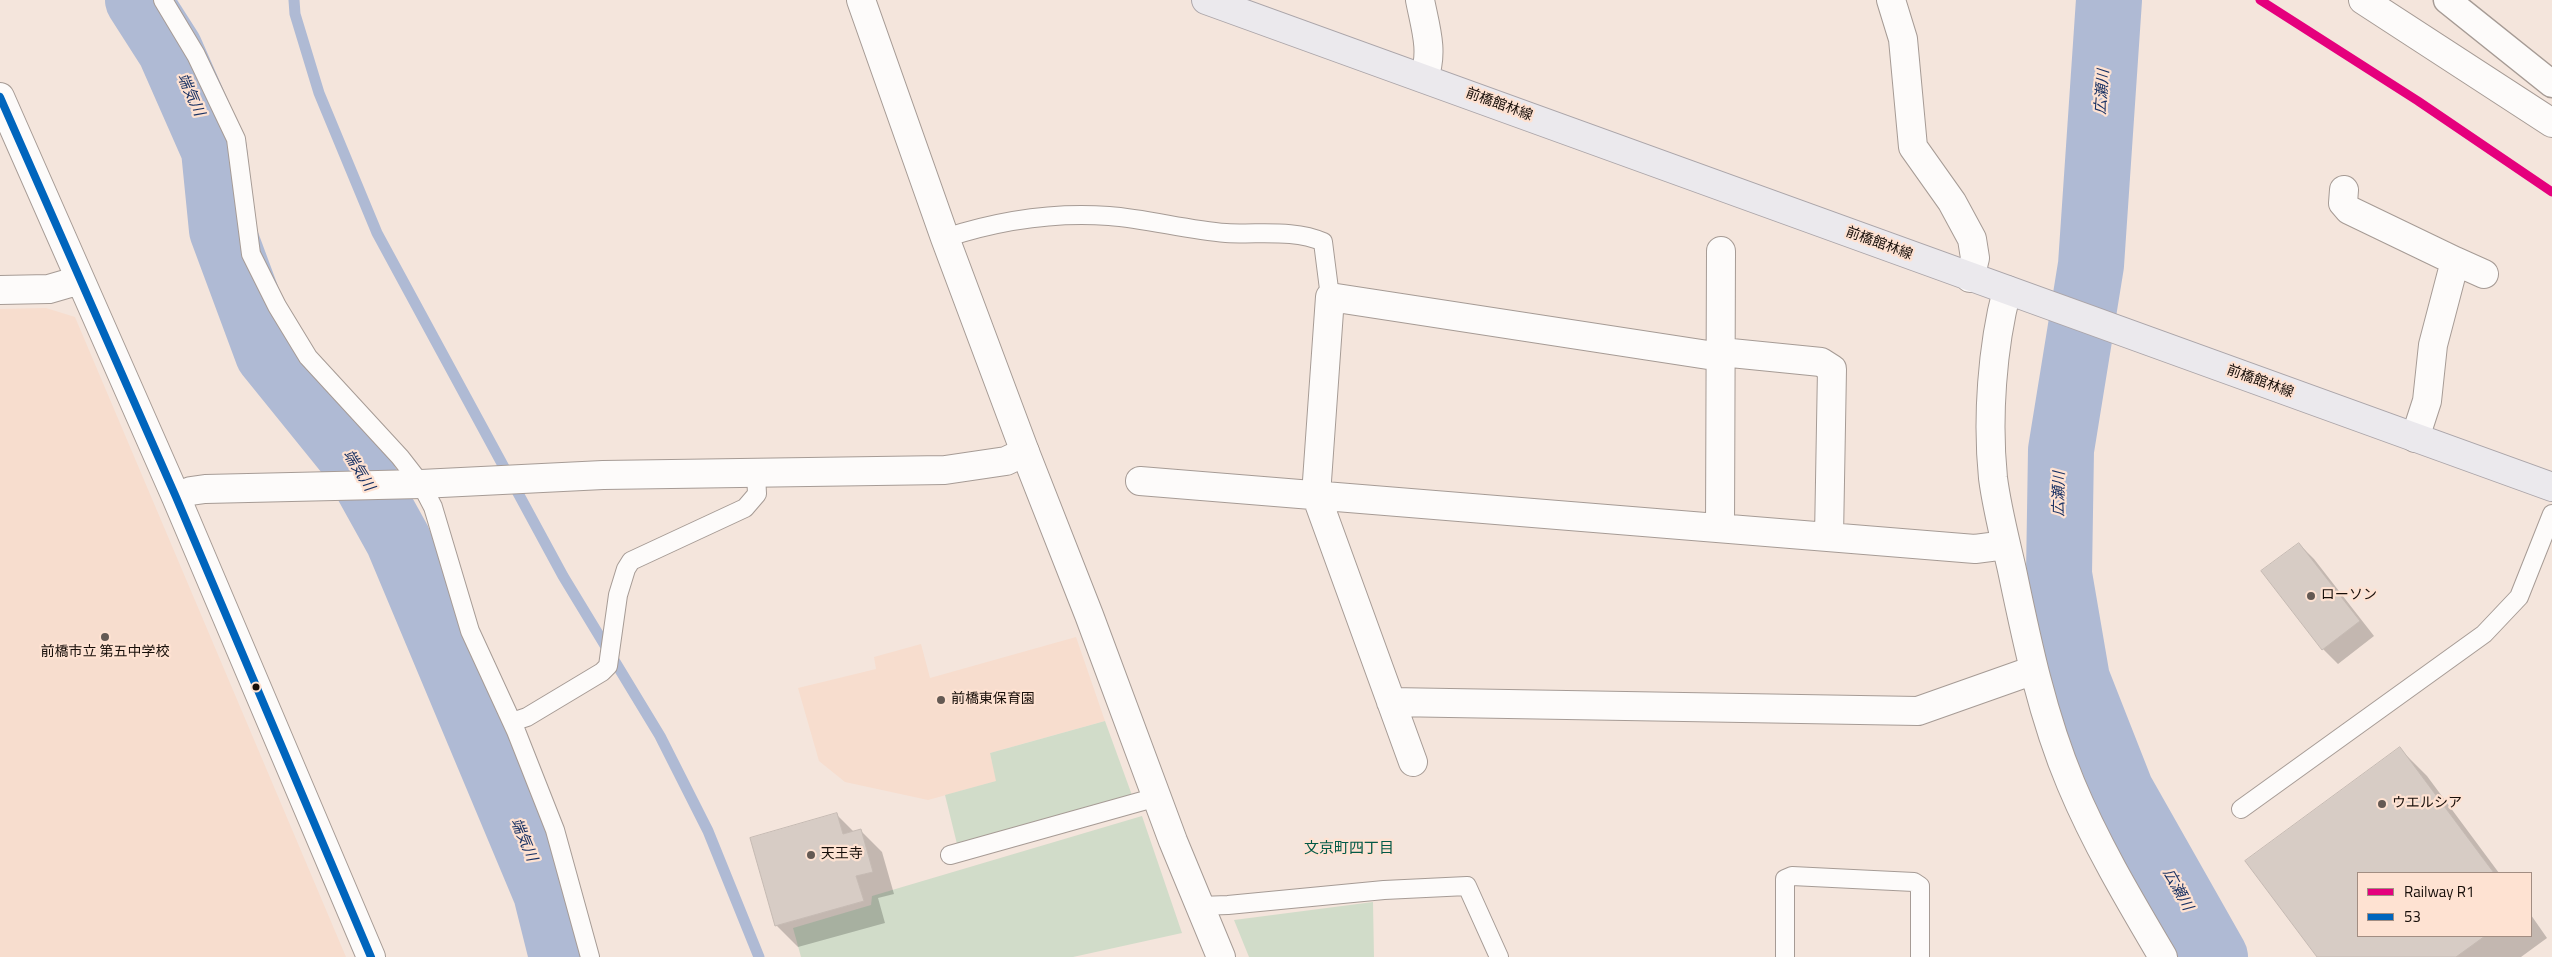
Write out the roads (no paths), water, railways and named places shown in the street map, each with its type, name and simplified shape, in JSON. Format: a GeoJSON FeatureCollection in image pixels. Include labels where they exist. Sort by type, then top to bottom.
{"type":"FeatureCollection","features":[{"type":"Feature","properties":{"kind":"main road","name":"前橋館林線"},"geometry":{"type":"LineString","coordinates":[[1206,0],[1424,77],[1970,278],[2552,487]]}},
{"type":"Feature","properties":{"kind":"street"},"geometry":{"type":"LineString","coordinates":[[861,0],[945,238],[1025,452],[1089,615],[1157,797],[1221,957]]}},
{"type":"Feature","properties":{"kind":"street"},"geometry":{"type":"LineString","coordinates":[[1420,0],[1430,53],[1424,77]]}},
{"type":"Feature","properties":{"kind":"street"},"geometry":{"type":"LineString","coordinates":[[1891,0],[1903,39],[1913,147],[1952,202],[1972,239],[1975,258],[1970,278]]}},
{"type":"Feature","properties":{"kind":"street"},"geometry":{"type":"LineString","coordinates":[[2363,0],[2552,123]]}},
{"type":"Feature","properties":{"kind":"street"},"geometry":{"type":"LineString","coordinates":[[2448,0],[2552,84]]}},
{"type":"Feature","properties":{"kind":"street"},"geometry":{"type":"LineString","coordinates":[[2,105],[176,497],[371,957]]}},
{"type":"Feature","properties":{"kind":"street"},"geometry":{"type":"LineString","coordinates":[[2344,190],[2343,202],[2348,210],[2484,274]]}},
{"type":"Feature","properties":{"kind":"street"},"geometry":{"type":"LineString","coordinates":[[1720,528],[1721,251]]}},
{"type":"Feature","properties":{"kind":"street"},"geometry":{"type":"LineString","coordinates":[[2415,438],[2427,401],[2433,345],[2455,261]]}},
{"type":"Feature","properties":{"kind":"street"},"geometry":{"type":"LineString","coordinates":[[0,290],[50,289],[80,280]]}},
{"type":"Feature","properties":{"kind":"street"},"geometry":{"type":"LineString","coordinates":[[2007,290],[2001,311],[1996,357],[1991,434],[1994,485],[2034,670],[2047,718],[2071,784],[2116,874],[2163,957]]}},
{"type":"Feature","properties":{"kind":"street"},"geometry":{"type":"LineString","coordinates":[[1413,762],[1316,495],[1330,298],[1721,354],[1821,362],[1832,369],[1829,537]]}},
{"type":"Feature","properties":{"kind":"street"},"geometry":{"type":"LineString","coordinates":[[176,497],[191,490],[205,488],[421,484],[603,475],[945,470],[1006,461],[1025,452]]}},
{"type":"Feature","properties":{"kind":"street"},"geometry":{"type":"LineString","coordinates":[[1140,481],[1975,549],[2006,545]]}},
{"type":"Feature","properties":{"kind":"street"},"geometry":{"type":"LineString","coordinates":[[1391,702],[1918,711],[2034,670]]}},
{"type":"Feature","properties":{"kind":"lane"},"geometry":{"type":"LineString","coordinates":[[162,0],[196,55],[236,139],[252,254],[277,306],[308,357],[400,457],[421,484],[433,507],[470,631],[512,722],[555,830],[590,957]]}},
{"type":"Feature","properties":{"kind":"lane"},"geometry":{"type":"LineString","coordinates":[[945,238],[973,229],[1050,217],[1080,215],[1142,220],[1224,233],[1308,236],[1323,242],[1330,298]]}},
{"type":"Feature","properties":{"kind":"lane"},"geometry":{"type":"LineString","coordinates":[[512,722],[528,717],[602,672],[608,666],[622,581],[631,561],[745,508],[757,494],[756,473]]}},
{"type":"Feature","properties":{"kind":"lane"},"geometry":{"type":"LineString","coordinates":[[2241,808],[2484,634],[2519,597],[2552,514]]}},
{"type":"Feature","properties":{"kind":"lane"},"geometry":{"type":"LineString","coordinates":[[950,856],[1157,797]]}},
{"type":"Feature","properties":{"kind":"lane"},"geometry":{"type":"LineString","coordinates":[[1785,957],[1785,879],[1792,876],[1914,882],[1920,886],[1920,957]]}},
{"type":"Feature","properties":{"kind":"lane"},"geometry":{"type":"LineString","coordinates":[[1200,906],[1384,890],[1467,886],[1499,957]]}},
{"type":"Feature","properties":{"kind":"waterway","name":"端気川"},"geometry":{"type":"LineString","coordinates":[[138,0],[170,50],[214,150],[222,230],[268,354],[353,459],[398,540],[546,893],[562,957]]}},
{"type":"Feature","properties":{"kind":"waterway"},"geometry":{"type":"LineString","coordinates":[[294,0],[295,14],[319,93],[377,233],[563,576],[660,736],[708,831],[759,957]]}},
{"type":"Feature","properties":{"kind":"waterway","name":"広瀬川"},"geometry":{"type":"LineString","coordinates":[[2109,0],[2091,265],[2061,450],[2059,574],[2077,679],[2121,791],[2215,957]]}},
{"type":"Feature","properties":{"kind":"rail line","name":"R1"},"geometry":{"type":"LineString","coordinates":[[2260,0],[2418,101],[2552,192]]}},
{"type":"Feature","properties":{"kind":"place","name":"ローソン"},"geometry":{"type":"Point","coordinates":[2311,596]}},
{"type":"Feature","properties":{"kind":"place","name":"前橋市立 第五中学校"},"geometry":{"type":"Point","coordinates":[105,637]}},
{"type":"Feature","properties":{"kind":"place","name":"前橋東保育園"},"geometry":{"type":"Point","coordinates":[941,700]}},
{"type":"Feature","properties":{"kind":"place","name":"ウエルシア"},"geometry":{"type":"Point","coordinates":[2382,804]}},
{"type":"Feature","properties":{"kind":"place","name":"天王寺"},"geometry":{"type":"Point","coordinates":[811,855]}},
{"type":"Feature","properties":{"kind":"district","name":"文京町四丁目"},"geometry":{"type":"Point","coordinates":[1349,849]}}]}
